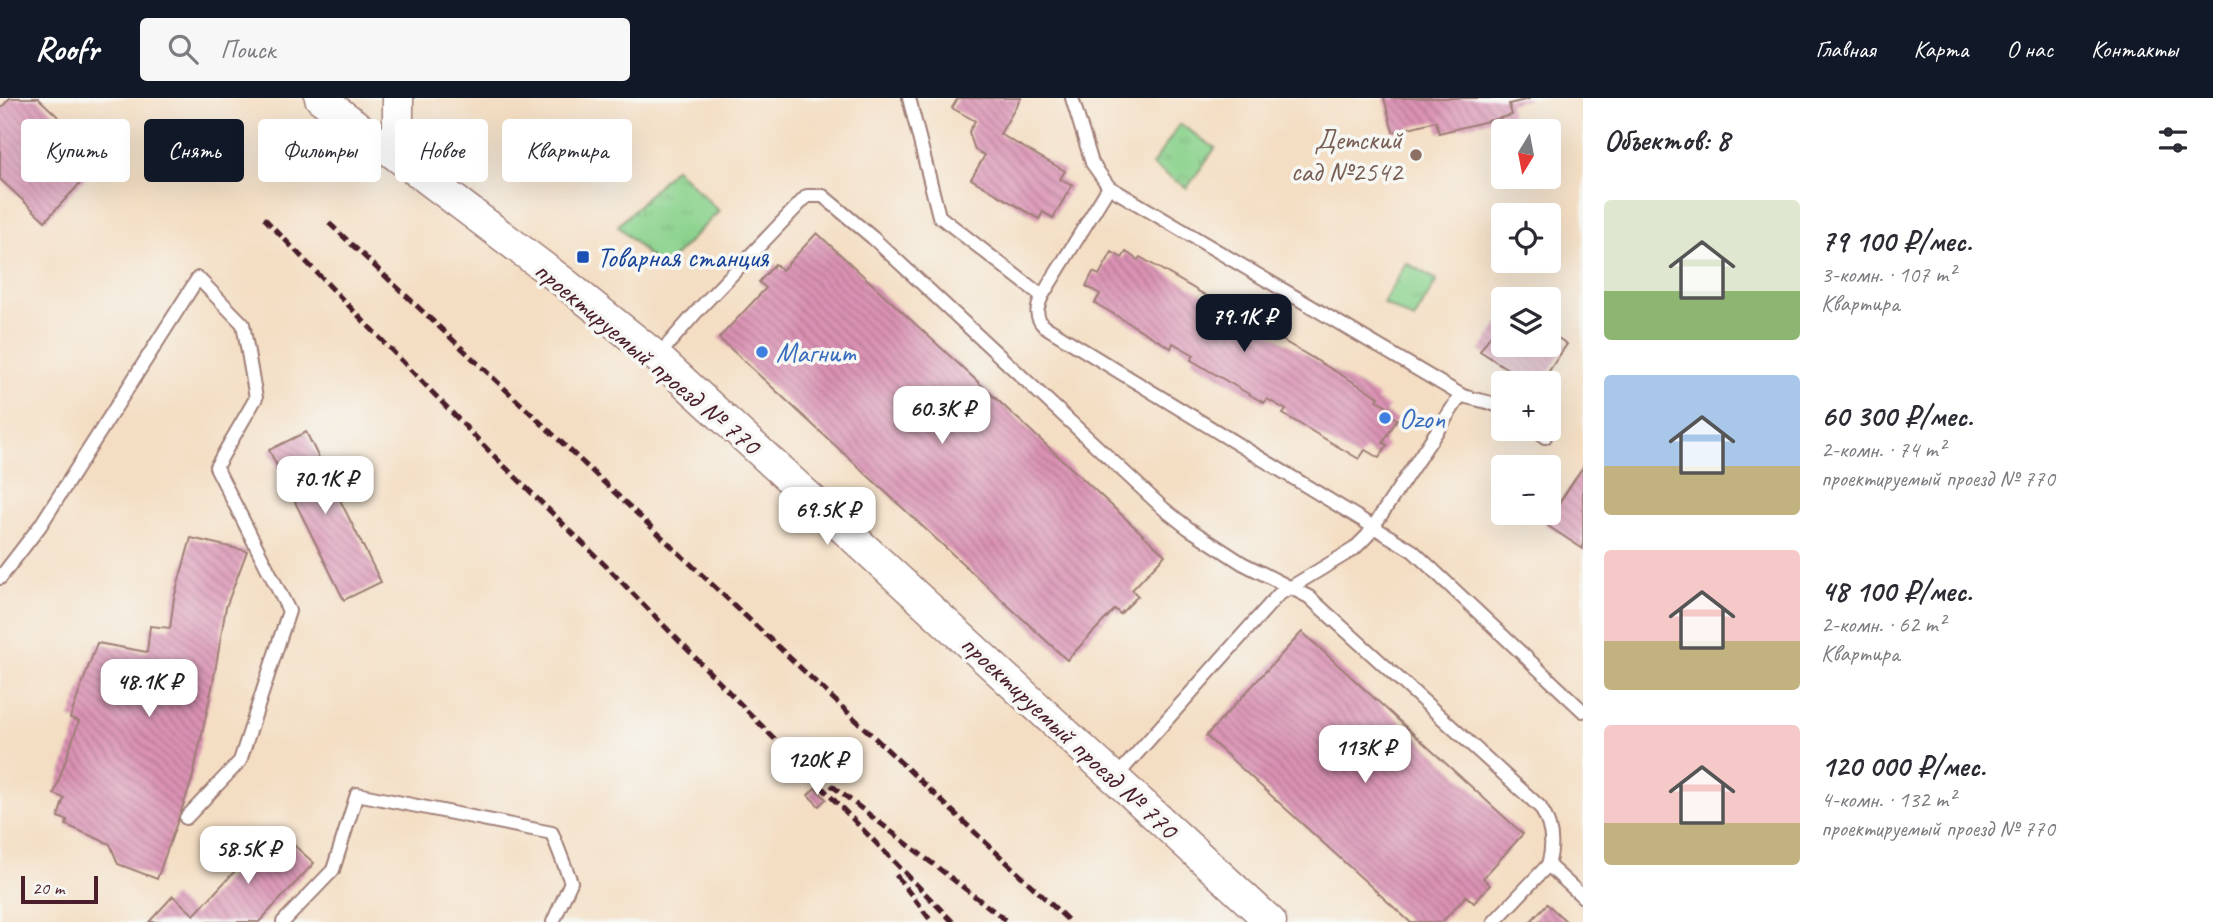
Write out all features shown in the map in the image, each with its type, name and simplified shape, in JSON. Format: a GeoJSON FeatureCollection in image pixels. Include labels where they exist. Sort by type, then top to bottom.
{"type":"FeatureCollection","features":[{"type":"Feature","properties":{"kind":"street","name":"проектируемый проезд № 770"},"geometry":{"type":"LineString","coordinates":[[320,98],[395,153]]}},
{"type":"Feature","properties":{"kind":"street"},"geometry":{"type":"LineString","coordinates":[[398,98],[398,119]]}},
{"type":"Feature","properties":{"kind":"street","name":"проектируемый проезд № 770"},"geometry":{"type":"LineString","coordinates":[[433,182],[657,357],[1271,922]]}},
{"type":"Feature","properties":{"kind":"lane"},"geometry":{"type":"LineString","coordinates":[[909,98],[939,216],[1042,296]]}},
{"type":"Feature","properties":{"kind":"lane"},"geometry":{"type":"LineString","coordinates":[[1072,98],[1092,163],[1110,187],[1461,395],[1474,401],[1491,403]]}},
{"type":"Feature","properties":{"kind":"lane"},"geometry":{"type":"LineString","coordinates":[[1110,187],[1042,296],[1037,308],[1038,320],[1413,551],[1583,711]]}},
{"type":"Feature","properties":{"kind":"lane"},"geometry":{"type":"LineString","coordinates":[[657,357],[807,196],[823,195],[873,238],[1164,509],[1242,563],[1309,597],[1540,807],[1550,829],[1552,852],[1548,866],[1494,922]]}},
{"type":"Feature","properties":{"kind":"lane"},"geometry":{"type":"LineString","coordinates":[[0,578],[40,526],[198,278],[243,324],[256,398],[216,467],[289,611],[240,761],[186,818]]}},
{"type":"Feature","properties":{"kind":"lane"},"geometry":{"type":"LineString","coordinates":[[1115,778],[1278,595],[1354,549],[1373,527],[1461,395]]}},
{"type":"Feature","properties":{"kind":"lane"},"geometry":{"type":"LineString","coordinates":[[284,922],[333,870],[357,794],[552,833],[571,882],[554,922]]}},
{"type":"Feature","properties":{"kind":"lane"},"geometry":{"type":"LineString","coordinates":[[1548,866],[1583,897]]}},
{"type":"Feature","properties":{"kind":"green space"},"geometry":{"type":"Polygon","coordinates":[[[1180,124],[1215,148],[1187,188],[1152,165],[1180,124]]]}},
{"type":"Feature","properties":{"kind":"green space"},"geometry":{"type":"Polygon","coordinates":[[[675,168],[719,211],[662,269],[618,226],[675,168]]]}},
{"type":"Feature","properties":{"kind":"green space"},"geometry":{"type":"Polygon","coordinates":[[[1406,263],[1437,280],[1414,320],[1383,303],[1406,263]]]}},
{"type":"Feature","properties":{"kind":"building"},"geometry":{"type":"Polygon","coordinates":[[[10,98],[38,98],[60,119],[21,119],[21,182],[81,182],[45,221],[0,179],[0,109],[10,98]]]}},
{"type":"Feature","properties":{"kind":"building"},"geometry":{"type":"Polygon","coordinates":[[[958,98],[1021,98],[1000,134],[1065,171],[1060,179],[1072,185],[1053,218],[1043,212],[1039,219],[971,179],[985,155],[975,150],[969,132],[975,121],[952,108],[958,98]]]}},
{"type":"Feature","properties":{"kind":"building"},"geometry":{"type":"Polygon","coordinates":[[[1384,98],[1529,98],[1509,104],[1512,115],[1439,133],[1436,121],[1393,132],[1384,98]]]}},
{"type":"Feature","properties":{"kind":"building"},"geometry":{"type":"Polygon","coordinates":[[[817,233],[1165,555],[1132,590],[1138,596],[1120,614],[1115,609],[1067,660],[719,338],[766,288],[759,282],[775,264],[782,270],[817,233]]]}},
{"type":"Feature","properties":{"kind":"building"},"geometry":{"type":"Polygon","coordinates":[[[1112,252],[1122,258],[1126,252],[1138,260],[1140,257],[1379,397],[1377,400],[1389,407],[1385,412],[1397,419],[1383,443],[1387,445],[1379,458],[1365,450],[1359,459],[1283,414],[1286,410],[1267,399],[1264,403],[1191,360],[1194,355],[1173,343],[1171,348],[1095,303],[1100,294],[1086,286],[1093,272],[1099,275],[1112,252]]]}},
{"type":"Feature","properties":{"kind":"building"},"geometry":{"type":"Polygon","coordinates":[[[1491,335],[1491,357],[1558,357],[1549,371],[1511,371],[1480,351],[1491,335]]]}},
{"type":"Feature","properties":{"kind":"building"},"geometry":{"type":"Polygon","coordinates":[[[1561,340],[1567,344],[1561,353],[1561,340]]]}},
{"type":"Feature","properties":{"kind":"building"},"geometry":{"type":"Polygon","coordinates":[[[306,432],[381,582],[344,600],[269,450],[306,432]]]}},
{"type":"Feature","properties":{"kind":"building"},"geometry":{"type":"Polygon","coordinates":[[[1583,467],[1583,549],[1547,525],[1561,525],[1561,500],[1583,467]]]}},
{"type":"Feature","properties":{"kind":"building"},"geometry":{"type":"Polygon","coordinates":[[[191,538],[247,551],[226,607],[192,780],[157,879],[118,864],[110,844],[66,825],[67,820],[58,817],[64,798],[54,794],[79,721],[70,718],[97,643],[147,652],[150,626],[170,628],[174,598],[191,538]]]}},
{"type":"Feature","properties":{"kind":"building"},"geometry":{"type":"Polygon","coordinates":[[[1302,632],[1523,834],[1483,878],[1490,885],[1474,903],[1466,896],[1442,922],[1410,922],[1206,736],[1302,632]]]}},
{"type":"Feature","properties":{"kind":"building"},"geometry":{"type":"Polygon","coordinates":[[[815,788],[826,799],[819,806],[808,795],[815,788]]]}},
{"type":"Feature","properties":{"kind":"building"},"geometry":{"type":"Polygon","coordinates":[[[275,828],[314,863],[259,922],[149,922],[173,896],[194,915],[275,828]]]}},
{"type":"Feature","properties":{"kind":"building"},"geometry":{"type":"Polygon","coordinates":[[[1547,904],[1567,922],[1530,922],[1547,904]]]}},
{"type":"Feature","properties":{"kind":"railway"},"geometry":{"type":"LineString","coordinates":[[264,218],[491,453],[608,568],[953,922]]}},
{"type":"Feature","properties":{"kind":"railway"},"geometry":{"type":"LineString","coordinates":[[329,223],[1070,922]]}},
{"type":"Feature","properties":{"kind":"railway"},"geometry":{"type":"LineString","coordinates":[[831,785],[1008,922]]}},
{"type":"Feature","properties":{"kind":"railway"},"geometry":{"type":"LineString","coordinates":[[896,875],[932,922]]}},
{"type":"Feature","properties":{"kind":"place","name":"Детский сад №2542"},"geometry":{"type":"Point","coordinates":[1416,155]}},
{"type":"Feature","properties":{"kind":"place","name":"Товарная станция"},"geometry":{"type":"Point","coordinates":[583,257]}},
{"type":"Feature","properties":{"kind":"place","name":"Магнит"},"geometry":{"type":"Point","coordinates":[762,352]}},
{"type":"Feature","properties":{"kind":"place","name":"Ozon"},"geometry":{"type":"Point","coordinates":[1385,418]}}]}
